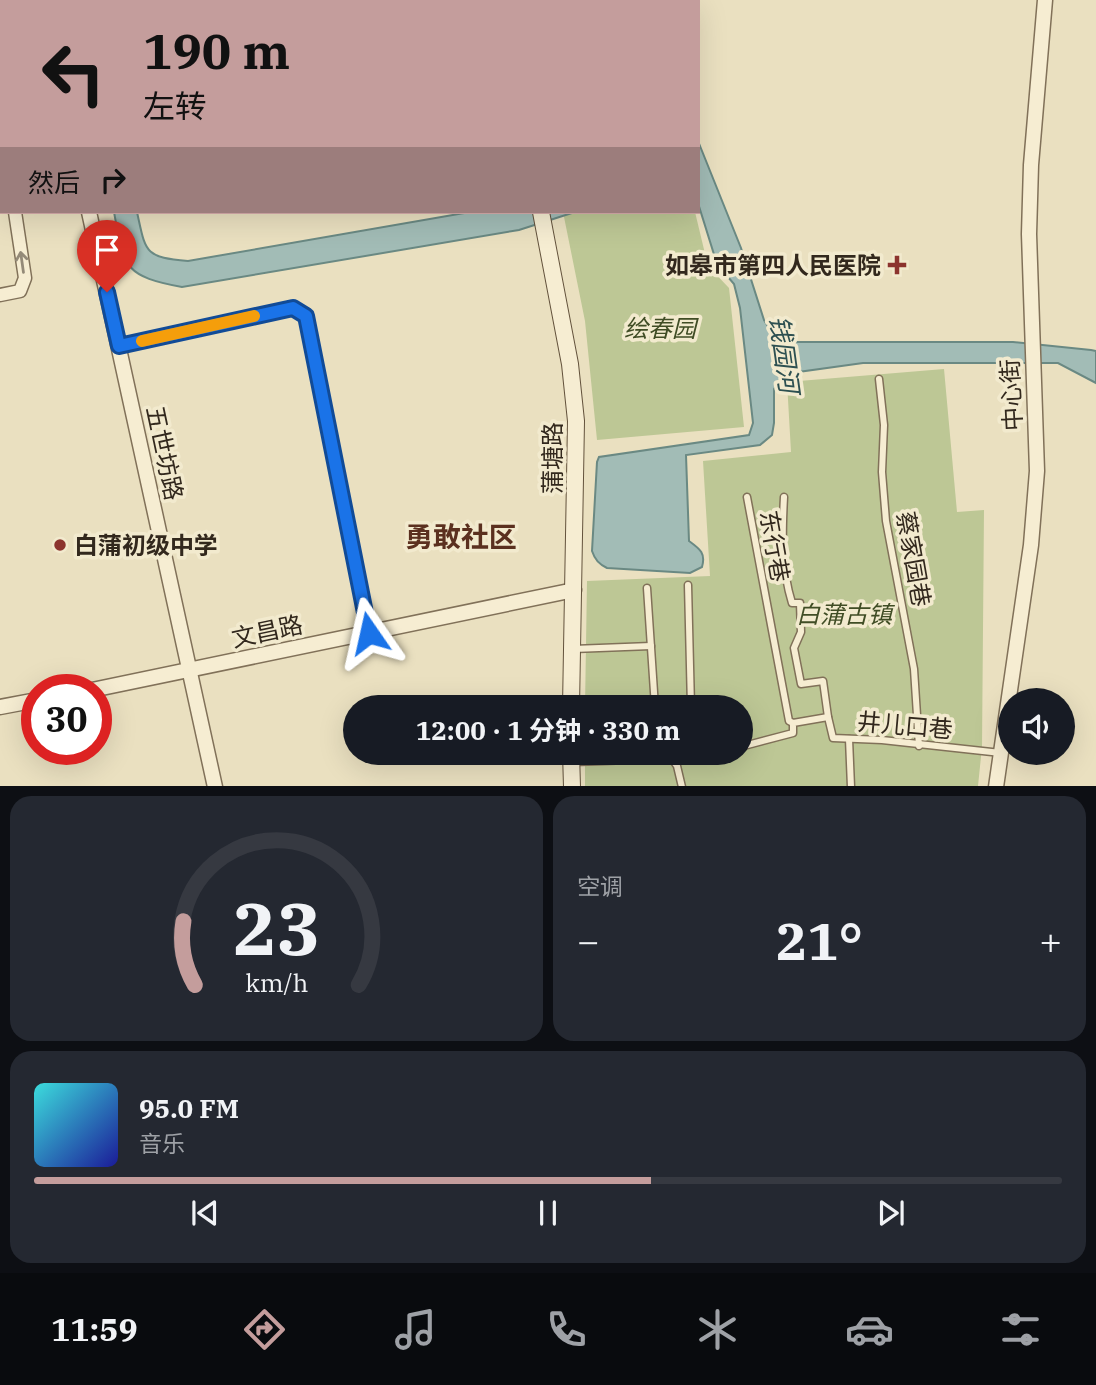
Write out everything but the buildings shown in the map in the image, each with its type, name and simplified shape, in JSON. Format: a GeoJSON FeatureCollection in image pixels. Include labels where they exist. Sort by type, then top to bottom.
{"type":"FeatureCollection","features":[{"type":"Feature","properties":{"kind":"main road","name":"蒲塘路"},"geometry":{"type":"LineString","coordinates":[[541,214],[570,364],[576,421],[571,695]]}},
{"type":"Feature","properties":{"kind":"main road"},"geometry":{"type":"LineString","coordinates":[[571,765],[572,786]]}},
{"type":"Feature","properties":{"kind":"street","name":"中心街"},"geometry":{"type":"LineString","coordinates":[[1010,688],[1032,533],[1037,471],[1029,234],[1031,165],[1045,0]]}},
{"type":"Feature","properties":{"kind":"street"},"geometry":{"type":"LineString","coordinates":[[0,295],[20,291],[23,286],[15,214]]}},
{"type":"Feature","properties":{"kind":"street","name":"五世坊路"},"geometry":{"type":"LineString","coordinates":[[89,214],[215,786]]}},
{"type":"Feature","properties":{"kind":"street"},"geometry":{"type":"LineString","coordinates":[[119,346],[293,308],[306,316],[369,633]]}},
{"type":"Feature","properties":{"kind":"street","name":"文昌路"},"geometry":{"type":"LineString","coordinates":[[112,686],[575,590]]}},
{"type":"Feature","properties":{"kind":"street"},"geometry":{"type":"LineString","coordinates":[[0,707],[21,703]]}},
{"type":"Feature","properties":{"kind":"street","name":"中心街"},"geometry":{"type":"LineString","coordinates":[[996,786],[999,765]]}},
{"type":"Feature","properties":{"kind":"lane","name":"蔡家园巷"},"geometry":{"type":"LineString","coordinates":[[879,379],[884,425],[882,472],[886,521],[914,669],[919,746]]}},
{"type":"Feature","properties":{"kind":"lane","name":"东行巷"},"geometry":{"type":"LineString","coordinates":[[747,497],[789,721],[793,723]]}},
{"type":"Feature","properties":{"kind":"lane","name":"井儿口巷"},"geometry":{"type":"LineString","coordinates":[[784,497],[784,577],[792,603],[800,603],[802,632],[794,648],[801,684],[823,681],[833,738],[882,740],[998,753]]}},
{"type":"Feature","properties":{"kind":"lane"},"geometry":{"type":"LineString","coordinates":[[688,585],[691,695]]}},
{"type":"Feature","properties":{"kind":"lane"},"geometry":{"type":"LineString","coordinates":[[647,588],[654,695]]}},
{"type":"Feature","properties":{"kind":"lane"},"geometry":{"type":"LineString","coordinates":[[572,649],[651,646]]}},
{"type":"Feature","properties":{"kind":"lane"},"geometry":{"type":"LineString","coordinates":[[753,744],[793,733],[793,723],[828,717]]}},
{"type":"Feature","properties":{"kind":"lane"},"geometry":{"type":"LineString","coordinates":[[849,739],[851,786]]}},
{"type":"Feature","properties":{"kind":"lane"},"geometry":{"type":"LineString","coordinates":[[676,765],[682,786]]}},
{"type":"Feature","properties":{"kind":"green space","name":"绘春园"},"geometry":{"type":"Polygon","coordinates":[[[563,214],[695,214],[708,266],[729,288],[744,427],[597,440],[585,321],[563,214]]]}},
{"type":"Feature","properties":{"kind":"green space","name":"白蒲古镇"},"geometry":{"type":"Polygon","coordinates":[[[944,369],[957,512],[984,510],[982,747],[978,786],[585,786],[585,765],[753,765],[753,695],[585,695],[587,581],[710,576],[703,461],[791,452],[787,382],[944,369]]]}},
{"type":"Feature","properties":{"kind":"water","name":"钱园河"},"geometry":{"type":"Polygon","coordinates":[[[700,146],[741,248],[764,320],[778,342],[1013,342],[1091,350],[1096,351],[1096,383],[1058,363],[863,363],[784,374],[774,389],[772,435],[760,445],[686,455],[689,541],[701,552],[702,567],[690,573],[607,568],[596,559],[592,551],[599,457],[749,435],[753,423],[740,308],[734,284],[717,264],[700,209],[700,146]]]}},
{"type":"Feature","properties":{"kind":"water"},"geometry":{"type":"Polygon","coordinates":[[[114,214],[138,214],[145,244],[155,255],[188,261],[458,214],[569,214],[519,230],[182,287],[162,283],[137,273],[129,266],[120,245],[114,214]]]}},
{"type":"Feature","properties":{"kind":"slow traffic"},"geometry":{"type":"LineString","coordinates":[[142,341],[254,316]]}},
{"type":"Feature","properties":{"kind":"place","name":"如皋市第四人民医院"},"geometry":{"type":"Point","coordinates":[897,265]}},
{"type":"Feature","properties":{"kind":"place","name":"白蒲初级中学"},"geometry":{"type":"Point","coordinates":[60,545]}},
{"type":"Feature","properties":{"kind":"district","name":"勇敢社区"},"geometry":{"type":"Point","coordinates":[461,536]}},
{"type":"Feature","properties":{"kind":"route"},"geometry":{"type":"LineString","coordinates":[[107,292],[119,346],[293,308],[306,316],[369,633]]}}]}
